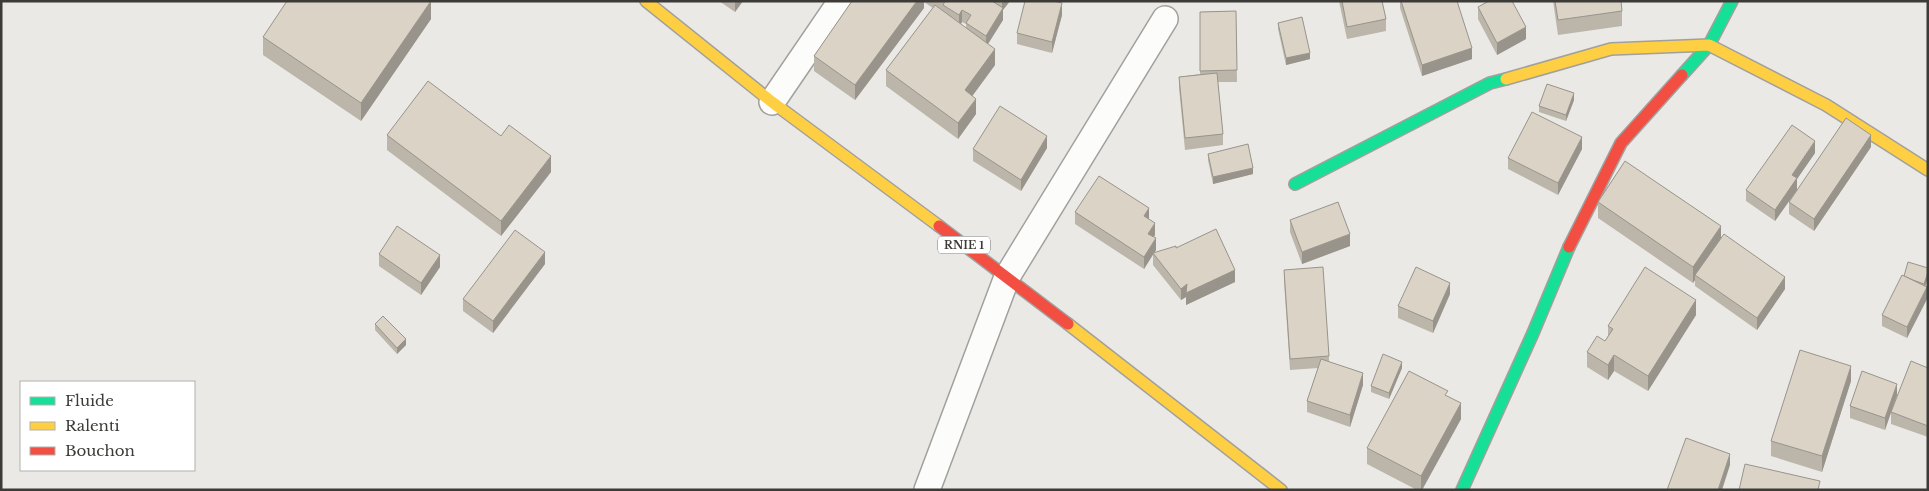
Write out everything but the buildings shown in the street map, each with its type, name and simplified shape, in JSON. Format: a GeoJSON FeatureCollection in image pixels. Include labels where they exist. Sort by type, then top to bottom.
{"type":"FeatureCollection","features":[{"type":"Feature","properties":{"kind":"main road","name":"RNIE 1"},"geometry":{"type":"LineString","coordinates":[[646,1],[772,102],[1007,277],[1281,490]]}},
{"type":"Feature","properties":{"kind":"main road"},"geometry":{"type":"LineString","coordinates":[[1462,490],[1533,333],[1573,238],[1621,143],[1709,45],[1732,1]]}},
{"type":"Feature","properties":{"kind":"main road"},"geometry":{"type":"LineString","coordinates":[[1295,184],[1490,83],[1611,49],[1709,45],[1826,105],[1928,170]]}},
{"type":"Feature","properties":{"kind":"street"},"geometry":{"type":"LineString","coordinates":[[772,102],[840,1]]}},
{"type":"Feature","properties":{"kind":"street"},"geometry":{"type":"LineString","coordinates":[[927,490],[1007,277],[1165,19]]}},
{"type":"Feature","properties":{"kind":"traffic: fast"},"geometry":{"type":"LineString","coordinates":[[1682,75],[1709,45],[1732,1]]}},
{"type":"Feature","properties":{"kind":"traffic: fast"},"geometry":{"type":"LineString","coordinates":[[1295,184],[1490,83],[1506,79]]}},
{"type":"Feature","properties":{"kind":"traffic: fast"},"geometry":{"type":"LineString","coordinates":[[1462,490],[1533,333],[1569,247]]}},
{"type":"Feature","properties":{"kind":"traffic: slow"},"geometry":{"type":"LineString","coordinates":[[646,1],[772,102],[939,226]]}},
{"type":"Feature","properties":{"kind":"traffic: slow"},"geometry":{"type":"LineString","coordinates":[[1506,79],[1611,49],[1709,45],[1826,105],[1928,170]]}},
{"type":"Feature","properties":{"kind":"traffic: slow"},"geometry":{"type":"LineString","coordinates":[[1068,324],[1281,490]]}},
{"type":"Feature","properties":{"kind":"traffic: jam"},"geometry":{"type":"LineString","coordinates":[[1569,247],[1621,143],[1682,75]]}},
{"type":"Feature","properties":{"kind":"traffic: jam"},"geometry":{"type":"LineString","coordinates":[[939,226],[1068,324]]}}]}
